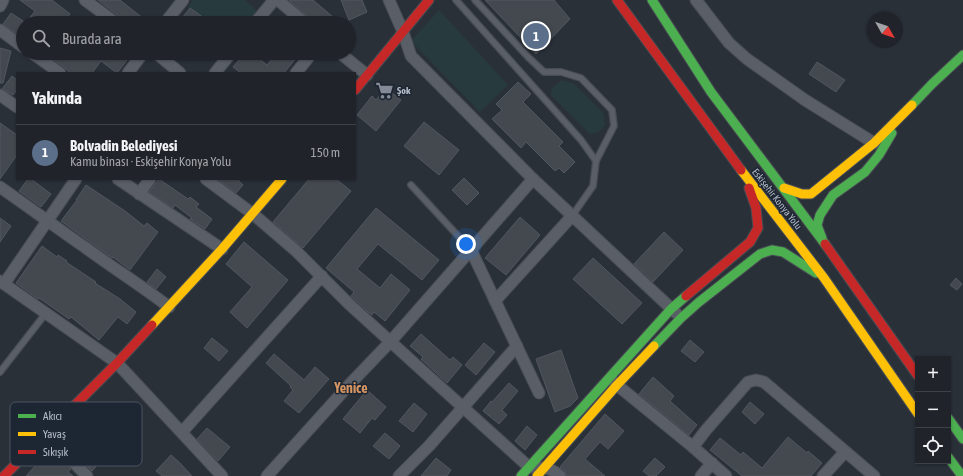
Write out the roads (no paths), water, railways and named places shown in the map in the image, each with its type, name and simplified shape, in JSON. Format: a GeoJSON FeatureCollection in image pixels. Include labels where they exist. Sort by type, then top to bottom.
{"type":"FeatureCollection","features":[{"type":"Feature","properties":{"kind":"main road"},"geometry":{"type":"LineString","coordinates":[[356,89],[429,0]]}},
{"type":"Feature","properties":{"kind":"main road","name":"Eskişehir Konya Yolu"},"geometry":{"type":"LineString","coordinates":[[617,0],[743,173],[824,278],[915,410]]}},
{"type":"Feature","properties":{"kind":"main road","name":"Eskişehir Konya Yolu"},"geometry":{"type":"LineString","coordinates":[[652,0],[711,92],[823,241],[915,372]]}},
{"type":"Feature","properties":{"kind":"main road"},"geometry":{"type":"LineString","coordinates":[[784,188],[802,194],[811,194],[874,143],[963,55]]}},
{"type":"Feature","properties":{"kind":"main road"},"geometry":{"type":"LineString","coordinates":[[823,241],[817,226],[820,215],[833,195],[865,172],[879,155],[901,116]]}},
{"type":"Feature","properties":{"kind":"main road"},"geometry":{"type":"LineString","coordinates":[[521,476],[671,309],[750,242],[758,228],[756,208],[743,173]]}},
{"type":"Feature","properties":{"kind":"main road"},"geometry":{"type":"LineString","coordinates":[[78,402],[169,307],[253,214],[281,180]]}},
{"type":"Feature","properties":{"kind":"main road"},"geometry":{"type":"LineString","coordinates":[[541,472],[617,385],[681,318],[716,288],[760,254],[772,250],[783,252],[824,278]]}},
{"type":"Feature","properties":{"kind":"main road"},"geometry":{"type":"LineString","coordinates":[[951,422],[963,439]]}},
{"type":"Feature","properties":{"kind":"main road"},"geometry":{"type":"LineString","coordinates":[[951,460],[962,476]]}},
{"type":"Feature","properties":{"kind":"main road"},"geometry":{"type":"LineString","coordinates":[[4,476],[14,466]]}},
{"type":"Feature","properties":{"kind":"street"},"geometry":{"type":"LineString","coordinates":[[0,6],[3,0]]}},
{"type":"Feature","properties":{"kind":"street"},"geometry":{"type":"LineString","coordinates":[[84,0],[106,16]]}},
{"type":"Feature","properties":{"kind":"street"},"geometry":{"type":"LineString","coordinates":[[170,16],[183,0]]}},
{"type":"Feature","properties":{"kind":"street"},"geometry":{"type":"LineString","coordinates":[[261,16],[274,0]]}},
{"type":"Feature","properties":{"kind":"street"},"geometry":{"type":"LineString","coordinates":[[278,0],[297,16]]}},
{"type":"Feature","properties":{"kind":"street"},"geometry":{"type":"LineString","coordinates":[[389,0],[410,56],[533,179],[681,318]]}},
{"type":"Feature","properties":{"kind":"street"},"geometry":{"type":"LineString","coordinates":[[702,2],[729,43],[748,59],[805,100],[874,143]]}},
{"type":"Feature","properties":{"kind":"street"},"geometry":{"type":"LineString","coordinates":[[0,30],[16,42]]}},
{"type":"Feature","properties":{"kind":"street"},"geometry":{"type":"LineString","coordinates":[[42,60],[59,72]]}},
{"type":"Feature","properties":{"kind":"street"},"geometry":{"type":"LineString","coordinates":[[129,72],[138,60]]}},
{"type":"Feature","properties":{"kind":"street"},"geometry":{"type":"LineString","coordinates":[[164,60],[179,72]]}},
{"type":"Feature","properties":{"kind":"street"},"geometry":{"type":"LineString","coordinates":[[215,72],[225,60]]}},
{"type":"Feature","properties":{"kind":"street"},"geometry":{"type":"LineString","coordinates":[[297,72],[306,60]]}},
{"type":"Feature","properties":{"kind":"street"},"geometry":{"type":"LineString","coordinates":[[348,60],[367,76]]}},
{"type":"Feature","properties":{"kind":"street"},"geometry":{"type":"LineString","coordinates":[[0,95],[16,106]]}},
{"type":"Feature","properties":{"kind":"street"},"geometry":{"type":"LineString","coordinates":[[267,476],[391,341],[533,179]]}},
{"type":"Feature","properties":{"kind":"street"},"geometry":{"type":"LineString","coordinates":[[75,180],[2,282],[117,363],[222,476]]}},
{"type":"Feature","properties":{"kind":"street"},"geometry":{"type":"LineString","coordinates":[[119,180],[222,249]]}},
{"type":"Feature","properties":{"kind":"street"},"geometry":{"type":"LineString","coordinates":[[139,194],[149,180]]}},
{"type":"Feature","properties":{"kind":"street"},"geometry":{"type":"LineString","coordinates":[[207,180],[253,214],[295,250],[349,304],[530,467],[541,472],[555,471],[560,476]]}},
{"type":"Feature","properties":{"kind":"street"},"geometry":{"type":"LineString","coordinates":[[0,187],[169,307]]}},
{"type":"Feature","properties":{"kind":"street"},"geometry":{"type":"LineString","coordinates":[[495,301],[572,216]]}},
{"type":"Feature","properties":{"kind":"street"},"geometry":{"type":"LineString","coordinates":[[470,250],[539,394]]}},
{"type":"Feature","properties":{"kind":"street"},"geometry":{"type":"LineString","coordinates":[[182,432],[322,276]]}},
{"type":"Feature","properties":{"kind":"street"},"geometry":{"type":"LineString","coordinates":[[399,476],[428,446],[517,346]]}},
{"type":"Feature","properties":{"kind":"street"},"geometry":{"type":"LineString","coordinates":[[609,377],[726,476]]}},
{"type":"Feature","properties":{"kind":"street"},"geometry":{"type":"LineString","coordinates":[[693,447],[748,382],[756,380],[764,382],[874,476]]}},
{"type":"Feature","properties":{"kind":"street"},"geometry":{"type":"LineString","coordinates":[[823,476],[845,452]]}},
{"type":"Feature","properties":{"kind":"street"},"geometry":{"type":"LineString","coordinates":[[701,476],[712,463]]}},
{"type":"Feature","properties":{"kind":"street"},"geometry":{"type":"LineString","coordinates":[[77,466],[87,476]]}},
{"type":"Feature","properties":{"kind":"lane"},"geometry":{"type":"LineString","coordinates":[[456,0],[580,140],[596,161]]}},
{"type":"Feature","properties":{"kind":"lane"},"geometry":{"type":"LineString","coordinates":[[475,0],[544,72],[561,72],[581,78],[612,110],[614,126],[596,161],[593,186],[572,216]]}},
{"type":"Feature","properties":{"kind":"lane"},"geometry":{"type":"LineString","coordinates":[[411,185],[470,250]]}},
{"type":"Feature","properties":{"kind":"lane"},"geometry":{"type":"LineString","coordinates":[[0,372],[46,313]]}},
{"type":"Feature","properties":{"kind":"place","name":"Bolvadin Belediyesi"},"geometry":{"type":"Point","coordinates":[536,36]}},
{"type":"Feature","properties":{"kind":"place","name":"Şok"},"geometry":{"type":"Point","coordinates":[384,90]}},
{"type":"Feature","properties":{"kind":"district","name":"Yenice"},"geometry":{"type":"Point","coordinates":[351,388]}}]}
